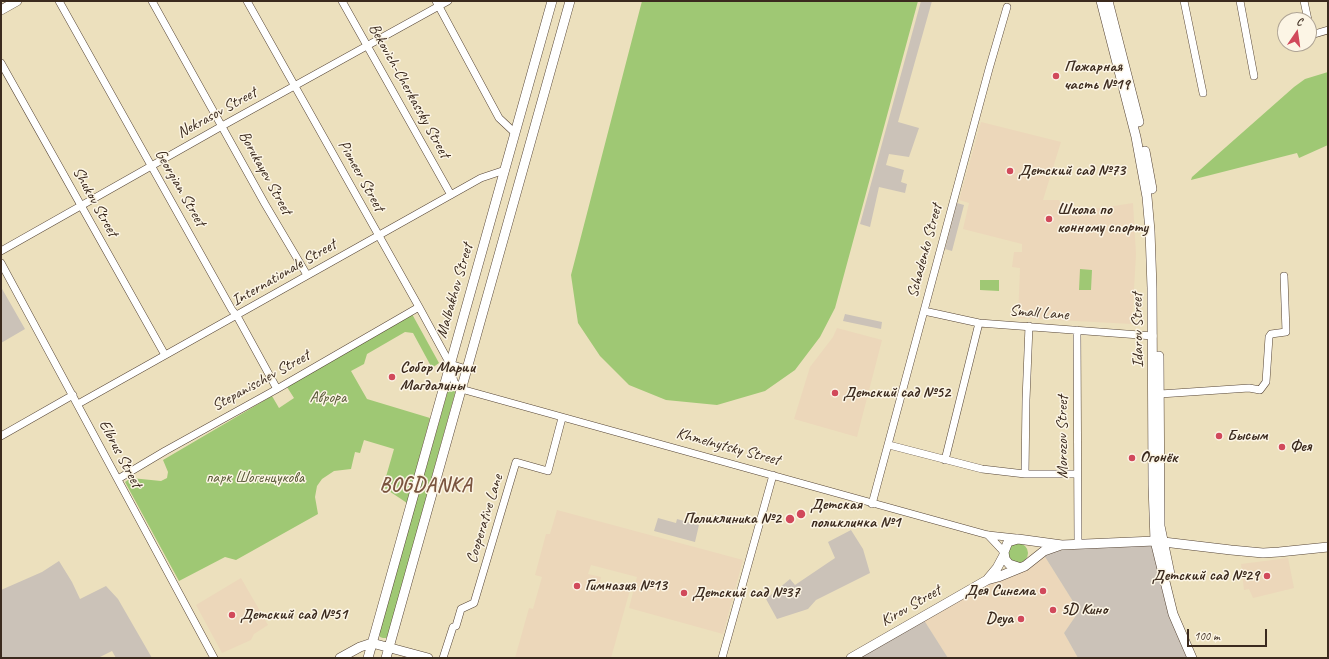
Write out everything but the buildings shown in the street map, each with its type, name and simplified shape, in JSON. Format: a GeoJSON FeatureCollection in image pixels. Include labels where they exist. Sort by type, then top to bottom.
{"type":"FeatureCollection","features":[{"type":"Feature","properties":{"kind":"main road"},"geometry":{"type":"LineString","coordinates":[[1,10],[17,1]]}},
{"type":"Feature","properties":{"kind":"main road","name":"Malbakhov Street"},"geometry":{"type":"LineString","coordinates":[[368,658],[449,383],[450,364],[552,1]]}},
{"type":"Feature","properties":{"kind":"main road","name":"Malbakhov Street"},"geometry":{"type":"LineString","coordinates":[[386,658],[570,1]]}},
{"type":"Feature","properties":{"kind":"main road","name":"Idarov Street"},"geometry":{"type":"LineString","coordinates":[[1101,1],[1136,137],[1147,197],[1150,231],[1153,336],[1153,485],[1159,541],[1173,614],[1192,658]]}},
{"type":"Feature","properties":{"kind":"main road","name":"Idarov Street"},"geometry":{"type":"LineString","coordinates":[[1108,1],[1149,165],[1156,230],[1160,394],[1159,541],[1181,617],[1199,658]]}},
{"type":"Feature","properties":{"kind":"main road"},"geometry":{"type":"LineString","coordinates":[[987,580],[997,568],[1008,542],[1021,540],[1062,545]]}},
{"type":"Feature","properties":{"kind":"main road"},"geometry":{"type":"LineString","coordinates":[[1021,540],[1031,548],[1032,555],[1030,561]]}},
{"type":"Feature","properties":{"kind":"main road"},"geometry":{"type":"LineString","coordinates":[[987,580],[998,577],[1018,567],[1025,566],[1044,551],[1062,545],[1159,541],[1231,550],[1263,552],[1279,552],[1328,547]]}},
{"type":"Feature","properties":{"kind":"main road"},"geometry":{"type":"LineString","coordinates":[[1004,554],[1009,564],[1018,567]]}},
{"type":"Feature","properties":{"kind":"main road","name":"Kirov Street"},"geometry":{"type":"LineString","coordinates":[[851,658],[987,580]]}},
{"type":"Feature","properties":{"kind":"main road"},"geometry":{"type":"LineString","coordinates":[[340,658],[360,647],[372,643],[428,658]]}},
{"type":"Feature","properties":{"kind":"street","name":"Georgian Street"},"geometry":{"type":"LineString","coordinates":[[59,1],[232,310],[237,316],[276,389]]}},
{"type":"Feature","properties":{"kind":"street","name":"Borukayev Street"},"geometry":{"type":"LineString","coordinates":[[152,1],[265,204],[307,275]]}},
{"type":"Feature","properties":{"kind":"street","name":"Pioneer Street"},"geometry":{"type":"LineString","coordinates":[[247,1],[450,364]]}},
{"type":"Feature","properties":{"kind":"street","name":"Bekovich-Cherkassky Street"},"geometry":{"type":"LineString","coordinates":[[342,1],[451,195]]}},
{"type":"Feature","properties":{"kind":"street","name":"Nekrasov Street"},"geometry":{"type":"LineString","coordinates":[[1,251],[222,126],[367,47],[438,3],[448,1]]}},
{"type":"Feature","properties":{"kind":"street"},"geometry":{"type":"LineString","coordinates":[[1184,1],[1203,93]]}},
{"type":"Feature","properties":{"kind":"street"},"geometry":{"type":"LineString","coordinates":[[1240,1],[1254,76]]}},
{"type":"Feature","properties":{"kind":"street"},"geometry":{"type":"LineString","coordinates":[[1304,1],[1306,12]]}},
{"type":"Feature","properties":{"kind":"street"},"geometry":{"type":"LineString","coordinates":[[438,3],[499,118],[515,133]]}},
{"type":"Feature","properties":{"kind":"street","name":"Schadenko Street"},"geometry":{"type":"LineString","coordinates":[[872,504],[988,69],[1007,7]]}},
{"type":"Feature","properties":{"kind":"street"},"geometry":{"type":"LineString","coordinates":[[1317,33],[1328,30]]}},
{"type":"Feature","properties":{"kind":"street","name":"Shukov Street"},"geometry":{"type":"LineString","coordinates":[[1,63],[164,356]]}},
{"type":"Feature","properties":{"kind":"street","name":"Internationale Street"},"geometry":{"type":"LineString","coordinates":[[78,404],[481,178],[505,170]]}},
{"type":"Feature","properties":{"kind":"street","name":"Elbrus Street"},"geometry":{"type":"LineString","coordinates":[[1,263],[214,658]]}},
{"type":"Feature","properties":{"kind":"street"},"geometry":{"type":"LineString","coordinates":[[1160,394],[1249,388],[1260,390],[1266,382],[1269,337],[1272,334],[1286,332],[1284,276]]}},
{"type":"Feature","properties":{"kind":"street","name":"Stepanischev Street"},"geometry":{"type":"LineString","coordinates":[[118,479],[419,307]]}},
{"type":"Feature","properties":{"kind":"street","name":"Small Lane"},"geometry":{"type":"LineString","coordinates":[[924,311],[979,323],[1153,336]]}},
{"type":"Feature","properties":{"kind":"street"},"geometry":{"type":"LineString","coordinates":[[945,460],[979,323]]}},
{"type":"Feature","properties":{"kind":"street"},"geometry":{"type":"LineString","coordinates":[[1025,474],[1029,326]]}},
{"type":"Feature","properties":{"kind":"street","name":"Morozov Street"},"geometry":{"type":"LineString","coordinates":[[1077,330],[1078,544]]}},
{"type":"Feature","properties":{"kind":"street"},"geometry":{"type":"LineString","coordinates":[[450,364],[466,369]]}},
{"type":"Feature","properties":{"kind":"street"},"geometry":{"type":"LineString","coordinates":[[449,383],[461,389]]}},
{"type":"Feature","properties":{"kind":"street","name":"Khmelnytsky Street"},"geometry":{"type":"LineString","coordinates":[[461,389],[773,475],[872,504],[988,535],[1021,540]]}},
{"type":"Feature","properties":{"kind":"street"},"geometry":{"type":"LineString","coordinates":[[1,436],[72,395]]}},
{"type":"Feature","properties":{"kind":"street","name":"Cooperative Lane"},"geometry":{"type":"LineString","coordinates":[[443,658],[453,627],[456,626],[461,609],[474,603],[516,462],[548,471],[562,418]]}},
{"type":"Feature","properties":{"kind":"street"},"geometry":{"type":"LineString","coordinates":[[888,445],[982,469],[1025,474],[1077,474]]}},
{"type":"Feature","properties":{"kind":"street"},"geometry":{"type":"LineString","coordinates":[[722,658],[773,475]]}},
{"type":"Feature","properties":{"kind":"street"},"geometry":{"type":"LineString","coordinates":[[988,535],[1004,554]]}},
{"type":"Feature","properties":{"kind":"shaded area"},"geometry":{"type":"Polygon","coordinates":[[[921,1],[932,1],[898,122],[919,128],[909,157],[889,154],[886,165],[904,170],[901,182],[907,184],[905,193],[879,187],[870,227],[860,224],[921,1]]]}},
{"type":"Feature","properties":{"kind":"shaded area"},"geometry":{"type":"Polygon","coordinates":[[[981,122],[1061,142],[1043,200],[1059,200],[1063,209],[1101,208],[1133,203],[1136,254],[1132,324],[1018,318],[1020,268],[1012,267],[1014,252],[1022,252],[1022,244],[963,229],[969,203],[959,200],[981,122]]]}},
{"type":"Feature","properties":{"kind":"shaded area"},"geometry":{"type":"Polygon","coordinates":[[[957,203],[964,205],[952,251],[945,249],[957,203]]]}},
{"type":"Feature","properties":{"kind":"shaded area"},"geometry":{"type":"Polygon","coordinates":[[[1,287],[25,329],[1,343],[1,287]]]}},
{"type":"Feature","properties":{"kind":"shaded area"},"geometry":{"type":"Polygon","coordinates":[[[845,314],[882,322],[881,329],[843,321],[845,314]]]}},
{"type":"Feature","properties":{"kind":"shaded area","name":"Детский сад №52"},"geometry":{"type":"Polygon","coordinates":[[[837,328],[882,340],[857,437],[794,419],[810,367],[833,337],[837,328]]]}},
{"type":"Feature","properties":{"kind":"shaded area","name":"Гимназия №13"},"geometry":{"type":"Polygon","coordinates":[[[557,510],[743,560],[723,634],[629,608],[637,577],[591,565],[588,574],[601,577],[600,582],[630,590],[611,658],[515,658],[529,608],[533,609],[542,577],[535,575],[546,534],[550,534],[557,510]]]}},
{"type":"Feature","properties":{"kind":"shaded area"},"geometry":{"type":"Polygon","coordinates":[[[658,518],[676,523],[677,519],[699,525],[695,542],[654,531],[658,518]]]}},
{"type":"Feature","properties":{"kind":"shaded area"},"geometry":{"type":"Polygon","coordinates":[[[851,530],[863,549],[870,573],[816,600],[808,609],[777,619],[766,599],[790,579],[795,585],[835,558],[828,542],[851,530]]]}},
{"type":"Feature","properties":{"kind":"shaded area"},"geometry":{"type":"Polygon","coordinates":[[[1155,541],[1173,614],[1192,658],[1078,658],[1064,633],[1079,611],[1042,552],[1155,541]]]}},
{"type":"Feature","properties":{"kind":"shaded area"},"geometry":{"type":"Polygon","coordinates":[[[1042,552],[1079,611],[1064,633],[1078,658],[948,658],[922,617],[1042,552]]]}},
{"type":"Feature","properties":{"kind":"shaded area","name":"Детский сад №29"},"geometry":{"type":"Polygon","coordinates":[[[1288,558],[1294,588],[1253,598],[1249,589],[1244,590],[1241,564],[1288,558]]]}},
{"type":"Feature","properties":{"kind":"shaded area"},"geometry":{"type":"Polygon","coordinates":[[[59,561],[72,582],[80,599],[106,586],[118,599],[152,658],[116,658],[112,651],[98,658],[1,658],[1,590],[42,572],[59,561]]]}},
{"type":"Feature","properties":{"kind":"shaded area","name":"Детский сад №51"},"geometry":{"type":"Polygon","coordinates":[[[241,578],[268,625],[254,634],[251,640],[222,653],[196,605],[241,578]]]}},
{"type":"Feature","properties":{"kind":"shaded area"},"geometry":{"type":"Polygon","coordinates":[[[922,617],[948,658],[851,658],[922,617]]]}},
{"type":"Feature","properties":{"kind":"green space"},"geometry":{"type":"Polygon","coordinates":[[[642,1],[918,1],[835,308],[820,337],[795,370],[765,391],[717,405],[666,400],[629,385],[600,356],[578,323],[571,275],[642,1]]]}},
{"type":"Feature","properties":{"kind":"green space"},"geometry":{"type":"Polygon","coordinates":[[[1328,72],[1328,145],[1299,158],[1297,153],[1191,180],[1192,177],[1294,87],[1305,79],[1328,72]]]}},
{"type":"Feature","properties":{"kind":"green space"},"geometry":{"type":"Polygon","coordinates":[[[1080,269],[1092,270],[1091,290],[1079,290],[1080,269]]]}},
{"type":"Feature","properties":{"kind":"green space"},"geometry":{"type":"Polygon","coordinates":[[[980,280],[999,280],[999,291],[980,290],[980,280]]]}},
{"type":"Feature","properties":{"kind":"green space","name":"парк Шогенцукова"},"geometry":{"type":"Polygon","coordinates":[[[412,314],[439,363],[432,368],[413,333],[405,332],[367,354],[364,364],[351,371],[367,399],[430,418],[407,503],[383,487],[394,449],[364,440],[360,453],[355,452],[351,469],[334,471],[322,479],[317,486],[315,497],[318,514],[236,560],[225,557],[179,581],[125,482],[131,478],[161,481],[167,478],[168,472],[163,460],[272,396],[279,408],[294,398],[287,387],[412,314]]]}},
{"type":"Feature","properties":{"kind":"green space"},"geometry":{"type":"Polygon","coordinates":[[[449,387],[455,389],[455,393],[388,636],[383,638],[380,637],[379,633],[449,387]]]}},
{"type":"Feature","properties":{"kind":"green space"},"geometry":{"type":"Polygon","coordinates":[[[1018,543],[1025,546],[1028,553],[1025,560],[1018,563],[1011,560],[1008,553],[1011,546],[1018,543]]]}},
{"type":"Feature","properties":{"kind":"place","name":"Пожарная часть №19"},"geometry":{"type":"Point","coordinates":[1056,76]}},
{"type":"Feature","properties":{"kind":"place","name":"Детский сад №73"},"geometry":{"type":"Point","coordinates":[1010,171]}},
{"type":"Feature","properties":{"kind":"place","name":"Школа по конному спорту"},"geometry":{"type":"Point","coordinates":[1049,219]}},
{"type":"Feature","properties":{"kind":"place","name":"Собор Марии Магдалины"},"geometry":{"type":"Point","coordinates":[392,377]}},
{"type":"Feature","properties":{"kind":"place","name":"Детский сад №52"},"geometry":{"type":"Point","coordinates":[835,393]}},
{"type":"Feature","properties":{"kind":"place","name":"Бысым"},"geometry":{"type":"Point","coordinates":[1219,436]}},
{"type":"Feature","properties":{"kind":"place","name":"Фея"},"geometry":{"type":"Point","coordinates":[1282,447]}},
{"type":"Feature","properties":{"kind":"place","name":"Огонёк"},"geometry":{"type":"Point","coordinates":[1132,458]}},
{"type":"Feature","properties":{"kind":"place","name":"Детская поликлинка №1"},"geometry":{"type":"Point","coordinates":[801,514]}},
{"type":"Feature","properties":{"kind":"place","name":"Поликлиника №2"},"geometry":{"type":"Point","coordinates":[790,519]}},
{"type":"Feature","properties":{"kind":"place","name":"Детский сад №29"},"geometry":{"type":"Point","coordinates":[1267,576]}},
{"type":"Feature","properties":{"kind":"place","name":"Гимназия №13"},"geometry":{"type":"Point","coordinates":[577,586]}},
{"type":"Feature","properties":{"kind":"place","name":"Дея Синема"},"geometry":{"type":"Point","coordinates":[1043,591]}},
{"type":"Feature","properties":{"kind":"place","name":"Детский сад №37"},"geometry":{"type":"Point","coordinates":[684,593]}},
{"type":"Feature","properties":{"kind":"place","name":"5D Кино"},"geometry":{"type":"Point","coordinates":[1053,610]}},
{"type":"Feature","properties":{"kind":"place","name":"Детский сад №51"},"geometry":{"type":"Point","coordinates":[232,615]}},
{"type":"Feature","properties":{"kind":"place","name":"Deya"},"geometry":{"type":"Point","coordinates":[1021,619]}},
{"type":"Feature","properties":{"kind":"district","name":"BOGDANKA"},"geometry":{"type":"Point","coordinates":[426,486]}},
{"type":"Feature","properties":{"kind":"park label","name":"Аврора"},"geometry":{"type":"Point","coordinates":[328,398]}}]}
